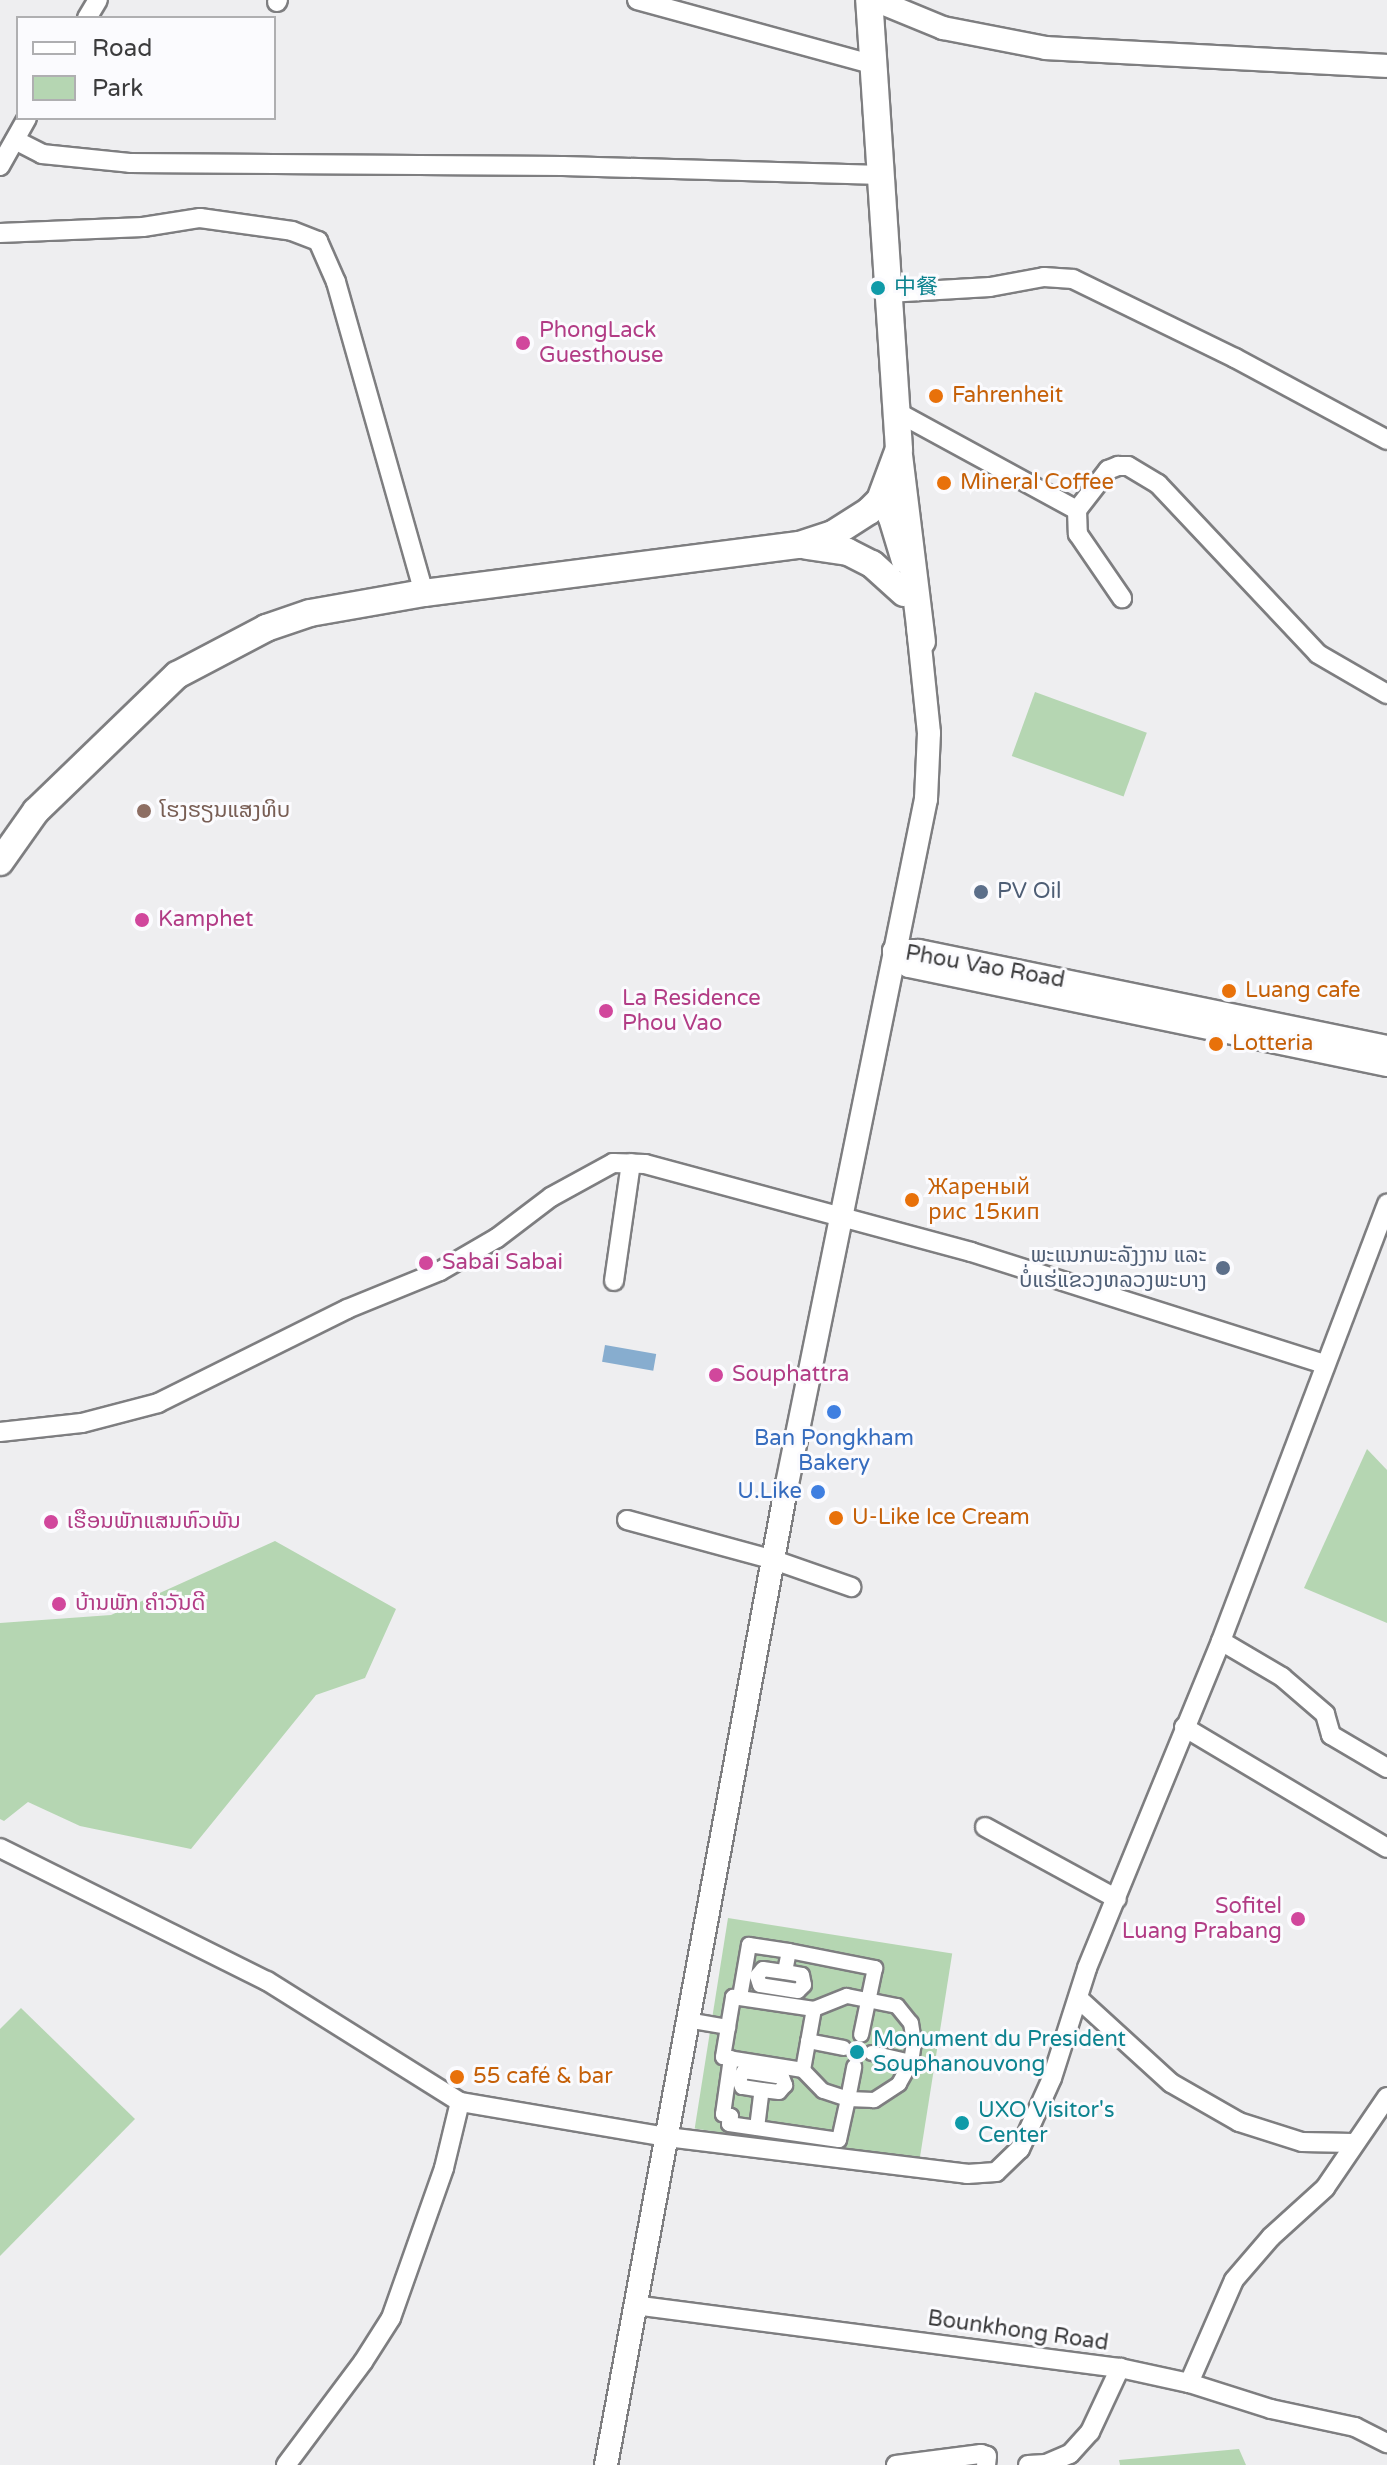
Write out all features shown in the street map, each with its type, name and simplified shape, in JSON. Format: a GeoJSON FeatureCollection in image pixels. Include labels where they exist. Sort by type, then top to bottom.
{"type":"FeatureCollection","features":[{"type":"Feature","properties":{"kind":"main road"},"geometry":{"type":"LineString","coordinates":[[869,0],[899,449],[922,642]]}},
{"type":"Feature","properties":{"kind":"main road"},"geometry":{"type":"LineString","coordinates":[[0,862],[36,811],[177,675],[266,628],[310,613],[424,593],[799,545],[833,534],[875,505],[899,449]]}},
{"type":"Feature","properties":{"kind":"main road"},"geometry":{"type":"LineString","coordinates":[[799,545],[848,552],[872,564],[904,593]]}},
{"type":"Feature","properties":{"kind":"street"},"geometry":{"type":"LineString","coordinates":[[637,0],[874,65]]}},
{"type":"Feature","properties":{"kind":"street"},"geometry":{"type":"LineString","coordinates":[[875,0],[943,28],[1046,48],[1294,64],[1387,66]]}},
{"type":"Feature","properties":{"kind":"street"},"geometry":{"type":"LineString","coordinates":[[0,166],[26,120]]}},
{"type":"Feature","properties":{"kind":"street"},"geometry":{"type":"LineString","coordinates":[[15,140],[42,154],[130,163],[563,166],[882,175]]}},
{"type":"Feature","properties":{"kind":"street"},"geometry":{"type":"LineString","coordinates":[[0,233],[143,227],[200,218],[292,231],[318,241],[336,282],[424,593]]}},
{"type":"Feature","properties":{"kind":"street"},"geometry":{"type":"LineString","coordinates":[[888,293],[990,287],[1044,277],[1073,279],[1235,358],[1387,440]]}},
{"type":"Feature","properties":{"kind":"street"},"geometry":{"type":"LineString","coordinates":[[897,412],[1077,510]]}},
{"type":"Feature","properties":{"kind":"street"},"geometry":{"type":"LineString","coordinates":[[1122,598],[1078,534],[1077,510],[1108,470],[1128,466],[1158,484],[1318,654],[1387,694]]}},
{"type":"Feature","properties":{"kind":"street"},"geometry":{"type":"LineString","coordinates":[[875,505],[922,642]]}},
{"type":"Feature","properties":{"kind":"street"},"geometry":{"type":"LineString","coordinates":[[606,2465],[774,1560],[829,1290],[839,1216],[926,799],[929,733],[922,642],[900,544],[875,505]]}},
{"type":"Feature","properties":{"kind":"street","name":"Phou Vao Road"},"geometry":{"type":"LineString","coordinates":[[894,951],[918,951],[1387,1047]]}},
{"type":"Feature","properties":{"kind":"street","name":"Phou Vao Road"},"geometry":{"type":"LineString","coordinates":[[894,951],[909,966],[1387,1065]]}},
{"type":"Feature","properties":{"kind":"street"},"geometry":{"type":"LineString","coordinates":[[0,1432],[82,1423],[158,1403],[347,1309],[440,1271],[497,1238],[591,1173],[613,1163],[631,1163],[971,1252],[1325,1364]]}},
{"type":"Feature","properties":{"kind":"street"},"geometry":{"type":"LineString","coordinates":[[614,1281],[631,1163]]}},
{"type":"Feature","properties":{"kind":"street"},"geometry":{"type":"LineString","coordinates":[[0,1848],[267,1981],[460,2102],[667,2137],[967,2174],[996,2172],[1020,2149],[1052,2078],[1080,2000],[1087,1968],[1221,1641],[1387,1203]]}},
{"type":"Feature","properties":{"kind":"street"},"geometry":{"type":"LineString","coordinates":[[627,1520],[774,1560],[851,1587]]}},
{"type":"Feature","properties":{"kind":"street"},"geometry":{"type":"LineString","coordinates":[[1221,1641],[1282,1677],[1325,1714],[1331,1735],[1387,1768]]}},
{"type":"Feature","properties":{"kind":"street"},"geometry":{"type":"LineString","coordinates":[[1184,1727],[1387,1848]]}},
{"type":"Feature","properties":{"kind":"street"},"geometry":{"type":"LineString","coordinates":[[985,1827],[1117,1899]]}},
{"type":"Feature","properties":{"kind":"street"},"geometry":{"type":"LineString","coordinates":[[740,1997],[749,1945],[875,1968],[861,2035]]}},
{"type":"Feature","properties":{"kind":"street"},"geometry":{"type":"LineString","coordinates":[[785,1972],[789,1951]]}},
{"type":"Feature","properties":{"kind":"street"},"geometry":{"type":"LineString","coordinates":[[847,1996],[897,2006],[911,2023],[914,2043],[911,2062],[899,2084],[874,2100],[848,2099],[823,2091],[803,2070],[723,2057],[733,1997],[814,2009],[847,1996]]}},
{"type":"Feature","properties":{"kind":"street"},"geometry":{"type":"LineString","coordinates":[[1080,2000],[1171,2083],[1239,2122],[1302,2142],[1353,2143]]}},
{"type":"Feature","properties":{"kind":"street"},"geometry":{"type":"LineString","coordinates":[[803,2070],[814,2009]]}},
{"type":"Feature","properties":{"kind":"street"},"geometry":{"type":"LineString","coordinates":[[687,2020],[728,2027]]}},
{"type":"Feature","properties":{"kind":"street"},"geometry":{"type":"LineString","coordinates":[[808,2041],[843,2048]]}},
{"type":"Feature","properties":{"kind":"street"},"geometry":{"type":"LineString","coordinates":[[872,2053],[911,2062]]}},
{"type":"Feature","properties":{"kind":"street"},"geometry":{"type":"LineString","coordinates":[[731,2058],[723,2114],[731,2116],[729,2124],[839,2140],[854,2067]]}},
{"type":"Feature","properties":{"kind":"street"},"geometry":{"type":"LineString","coordinates":[[757,2128],[762,2090]]}},
{"type":"Feature","properties":{"kind":"street"},"geometry":{"type":"LineString","coordinates":[[1189,2383],[1234,2280],[1271,2237],[1325,2188],[1387,2097]]}},
{"type":"Feature","properties":{"kind":"street"},"geometry":{"type":"LineString","coordinates":[[286,2465],[363,2362],[391,2318],[444,2168],[460,2102]]}},
{"type":"Feature","properties":{"kind":"street","name":"Bounkhong Road"},"geometry":{"type":"LineString","coordinates":[[634,2305],[1120,2368],[1189,2383],[1271,2409],[1355,2427],[1387,2443]]}},
{"type":"Feature","properties":{"kind":"street"},"geometry":{"type":"LineString","coordinates":[[1028,2465],[1046,2464],[1070,2454],[1090,2432],[1120,2368]]}},
{"type":"Feature","properties":{"kind":"street"},"geometry":{"type":"LineString","coordinates":[[896,2465],[981,2454],[987,2456],[986,2465]]}},
{"type":"Feature","properties":{"kind":"green space"},"geometry":{"type":"Polygon","coordinates":[[[1035,692],[1147,733],[1124,797],[1012,756],[1035,692]]]}},
{"type":"Feature","properties":{"kind":"green space"},"geometry":{"type":"Polygon","coordinates":[[[1367,1449],[1387,1470],[1387,1623],[1304,1588],[1367,1449]]]}},
{"type":"Feature","properties":{"kind":"green space"},"geometry":{"type":"Polygon","coordinates":[[[275,1541],[396,1609],[365,1678],[316,1695],[191,1849],[80,1826],[28,1802],[4,1821],[0,1819],[0,1623],[111,1615],[275,1541]]]}},
{"type":"Feature","properties":{"kind":"green space"},"geometry":{"type":"Polygon","coordinates":[[[728,1918],[952,1954],[919,2164],[695,2128],[728,1918]]]}},
{"type":"Feature","properties":{"kind":"green space"},"geometry":{"type":"Polygon","coordinates":[[[21,2008],[135,2119],[0,2256],[0,2029],[21,2008]]]}},
{"type":"Feature","properties":{"kind":"green space"},"geometry":{"type":"Polygon","coordinates":[[[1239,2449],[1246,2465],[1120,2465],[1119,2460],[1239,2449]]]}},
{"type":"Feature","properties":{"kind":"water"},"geometry":{"type":"Polygon","coordinates":[[[605,1345],[656,1354],[653,1371],[602,1362],[605,1345]]]}},
{"type":"Feature","properties":{"kind":"place","name":"中餐"},"geometry":{"type":"Point","coordinates":[878,288]}},
{"type":"Feature","properties":{"kind":"place","name":"PhongLack Guesthouse"},"geometry":{"type":"Point","coordinates":[523,343]}},
{"type":"Feature","properties":{"kind":"place","name":"Fahrenheit"},"geometry":{"type":"Point","coordinates":[936,396]}},
{"type":"Feature","properties":{"kind":"place","name":"Mineral Coffee"},"geometry":{"type":"Point","coordinates":[944,483]}},
{"type":"Feature","properties":{"kind":"place","name":"ໂຮງຮຽນແສງທິບ"},"geometry":{"type":"Point","coordinates":[144,811]}},
{"type":"Feature","properties":{"kind":"place","name":"PV Oil"},"geometry":{"type":"Point","coordinates":[981,892]}},
{"type":"Feature","properties":{"kind":"place","name":"Kamphet"},"geometry":{"type":"Point","coordinates":[142,920]}},
{"type":"Feature","properties":{"kind":"place","name":"Luang cafe"},"geometry":{"type":"Point","coordinates":[1229,991]}},
{"type":"Feature","properties":{"kind":"place","name":"La Residence Phou Vao"},"geometry":{"type":"Point","coordinates":[606,1011]}},
{"type":"Feature","properties":{"kind":"place","name":"Lotteria"},"geometry":{"type":"Point","coordinates":[1216,1044]}},
{"type":"Feature","properties":{"kind":"place","name":"Жареный рис 15кип"},"geometry":{"type":"Point","coordinates":[912,1200]}},
{"type":"Feature","properties":{"kind":"place","name":"Sabai Sabai"},"geometry":{"type":"Point","coordinates":[426,1263]}},
{"type":"Feature","properties":{"kind":"place","name":"ພະແນກພະລັງງານ ແລະ ບໍ່ແຮ່ແຂວງຫລວງພະບາງ"},"geometry":{"type":"Point","coordinates":[1223,1268]}},
{"type":"Feature","properties":{"kind":"place","name":"Souphattra"},"geometry":{"type":"Point","coordinates":[716,1375]}},
{"type":"Feature","properties":{"kind":"place","name":"Ban Pongkham Bakery"},"geometry":{"type":"Point","coordinates":[834,1412]}},
{"type":"Feature","properties":{"kind":"place","name":"U.Like"},"geometry":{"type":"Point","coordinates":[818,1492]}},
{"type":"Feature","properties":{"kind":"place","name":"U-Like Ice Cream"},"geometry":{"type":"Point","coordinates":[836,1518]}},
{"type":"Feature","properties":{"kind":"place","name":"ເຮືອນພັກແສນຫົວພັນ"},"geometry":{"type":"Point","coordinates":[51,1522]}},
{"type":"Feature","properties":{"kind":"place","name":"ບ້ານພັກ ຄໍາວັນດີ"},"geometry":{"type":"Point","coordinates":[59,1604]}},
{"type":"Feature","properties":{"kind":"place","name":"Sofitel Luang Prabang"},"geometry":{"type":"Point","coordinates":[1298,1919]}},
{"type":"Feature","properties":{"kind":"place","name":"Monument du President Souphanouvong"},"geometry":{"type":"Point","coordinates":[857,2052]}},
{"type":"Feature","properties":{"kind":"place","name":"55 café & bar"},"geometry":{"type":"Point","coordinates":[457,2077]}},
{"type":"Feature","properties":{"kind":"place","name":"UXO Visitor's Center"},"geometry":{"type":"Point","coordinates":[962,2123]}}]}
